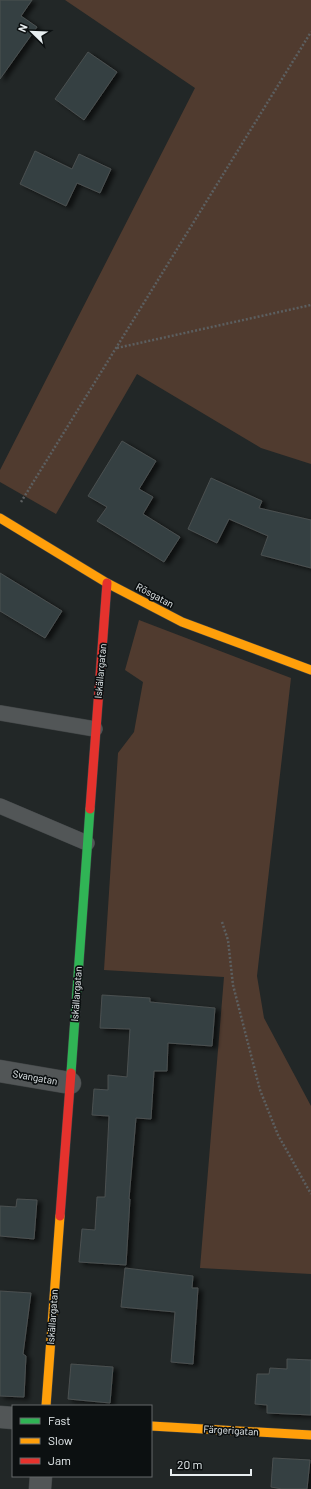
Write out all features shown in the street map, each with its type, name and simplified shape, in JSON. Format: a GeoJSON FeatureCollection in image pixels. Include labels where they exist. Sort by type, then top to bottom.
{"type":"FeatureCollection","features":[{"type":"Feature","properties":{"kind":"street","name":"Rösgatan"},"geometry":{"type":"LineString","coordinates":[[4,521],[107,583],[182,622],[311,670]]}},
{"type":"Feature","properties":{"kind":"street","name":"Iskällargatan"},"geometry":{"type":"LineString","coordinates":[[46,1405],[107,583]]}},
{"type":"Feature","properties":{"kind":"street","name":"Svangatan"},"geometry":{"type":"LineString","coordinates":[[0,1071],[70,1083]]}},
{"type":"Feature","properties":{"kind":"street"},"geometry":{"type":"LineString","coordinates":[[0,1417],[12,1418]]}},
{"type":"Feature","properties":{"kind":"street","name":"Färgerigatan"},"geometry":{"type":"LineString","coordinates":[[152,1426],[311,1435]]}},
{"type":"Feature","properties":{"kind":"street"},"geometry":{"type":"LineString","coordinates":[[40,1489],[41,1477]]}},
{"type":"Feature","properties":{"kind":"lane"},"geometry":{"type":"LineString","coordinates":[[0,713],[95,729]]}},
{"type":"Feature","properties":{"kind":"lane"},"geometry":{"type":"LineString","coordinates":[[0,806],[87,843]]}},
{"type":"Feature","properties":{"kind":"path"},"geometry":{"type":"LineString","coordinates":[[4,521],[117,348],[311,32]]}},
{"type":"Feature","properties":{"kind":"path"},"geometry":{"type":"LineString","coordinates":[[117,348],[296,308],[311,306]]}},
{"type":"Feature","properties":{"kind":"path"},"geometry":{"type":"LineString","coordinates":[[222,922],[228,940],[233,985],[260,1090],[278,1135],[311,1194]]}},
{"type":"Feature","properties":{"kind":"shaded area"},"geometry":{"type":"Polygon","coordinates":[[[65,0],[311,0],[311,464],[261,448],[137,374],[56,514],[0,482],[0,470],[195,88],[65,0]]]}},
{"type":"Feature","properties":{"kind":"shaded area"},"geometry":{"type":"Polygon","coordinates":[[[139,620],[291,678],[257,976],[264,1018],[311,1106],[311,1274],[200,1268],[224,977],[104,970],[118,753],[134,732],[143,682],[125,670],[139,620]]]}},
{"type":"Feature","properties":{"kind":"building"},"geometry":{"type":"Polygon","coordinates":[[[0,0],[32,0],[21,16],[37,27],[0,79],[0,0]]]}},
{"type":"Feature","properties":{"kind":"building"},"geometry":{"type":"Polygon","coordinates":[[[88,52],[117,72],[84,120],[55,99],[88,52]]]}},
{"type":"Feature","properties":{"kind":"building"},"geometry":{"type":"Polygon","coordinates":[[[35,151],[72,169],[79,154],[111,169],[100,193],[77,183],[66,206],[20,184],[35,151]]]}},
{"type":"Feature","properties":{"kind":"building"},"geometry":{"type":"Polygon","coordinates":[[[122,441],[156,461],[139,489],[153,497],[143,514],[180,537],[164,562],[97,521],[107,507],[88,496],[122,441]]]}},
{"type":"Feature","properties":{"kind":"building"},"geometry":{"type":"Polygon","coordinates":[[[211,478],[262,501],[259,508],[311,520],[311,568],[261,555],[268,536],[229,519],[217,543],[188,529],[211,478]]]}},
{"type":"Feature","properties":{"kind":"building"},"geometry":{"type":"Polygon","coordinates":[[[0,573],[62,611],[45,638],[0,611],[0,573]]]}},
{"type":"Feature","properties":{"kind":"building"},"geometry":{"type":"Polygon","coordinates":[[[102,995],[150,998],[150,1002],[215,1008],[212,1046],[168,1043],[167,1071],[154,1071],[151,1119],[136,1118],[129,1199],[126,1265],[79,1262],[82,1229],[95,1230],[97,1197],[105,1197],[109,1116],[92,1115],[94,1089],[108,1090],[108,1075],[127,1077],[130,1029],[100,1028],[102,995]]]}},
{"type":"Feature","properties":{"kind":"building"},"geometry":{"type":"Polygon","coordinates":[[[17,1199],[37,1200],[34,1239],[0,1236],[0,1206],[16,1207],[17,1199]]]}},
{"type":"Feature","properties":{"kind":"building"},"geometry":{"type":"Polygon","coordinates":[[[125,1268],[193,1276],[192,1288],[198,1288],[193,1364],[171,1362],[175,1312],[121,1307],[125,1268]]]}},
{"type":"Feature","properties":{"kind":"building"},"geometry":{"type":"Polygon","coordinates":[[[0,1291],[31,1293],[23,1354],[26,1356],[24,1397],[0,1396],[0,1291]]]}},
{"type":"Feature","properties":{"kind":"building"},"geometry":{"type":"Polygon","coordinates":[[[287,1359],[311,1360],[311,1415],[267,1413],[267,1405],[255,1404],[257,1374],[269,1374],[270,1368],[287,1369],[287,1359]]]}},
{"type":"Feature","properties":{"kind":"building"},"geometry":{"type":"Polygon","coordinates":[[[71,1364],[113,1367],[110,1403],[68,1399],[71,1364]]]}},
{"type":"Feature","properties":{"kind":"building"},"geometry":{"type":"Polygon","coordinates":[[[273,1458],[310,1460],[307,1489],[282,1489],[271,1487],[273,1458]]]}},
{"type":"Feature","properties":{"kind":"traffic: fast"},"geometry":{"type":"LineString","coordinates":[[71,1073],[90,809]]}},
{"type":"Feature","properties":{"kind":"traffic: slow"},"geometry":{"type":"LineString","coordinates":[[0,518],[107,583],[182,622],[311,670]]}},
{"type":"Feature","properties":{"kind":"traffic: slow"},"geometry":{"type":"LineString","coordinates":[[46,1405],[60,1216]]}},
{"type":"Feature","properties":{"kind":"traffic: slow"},"geometry":{"type":"LineString","coordinates":[[152,1426],[311,1435]]}},
{"type":"Feature","properties":{"kind":"traffic: jam"},"geometry":{"type":"LineString","coordinates":[[90,809],[107,583]]}},
{"type":"Feature","properties":{"kind":"traffic: jam"},"geometry":{"type":"LineString","coordinates":[[60,1216],[71,1073]]}}]}
